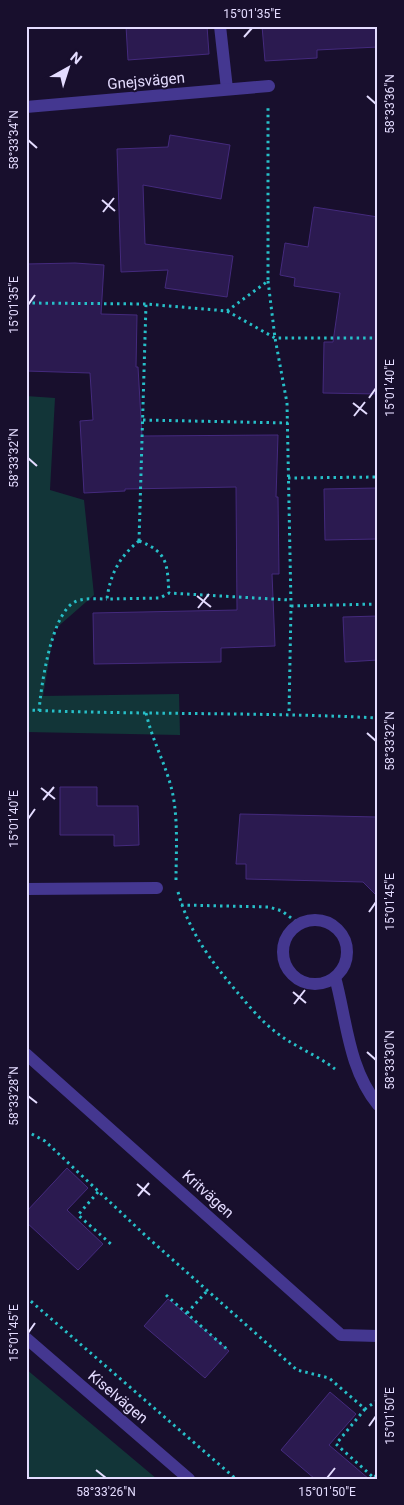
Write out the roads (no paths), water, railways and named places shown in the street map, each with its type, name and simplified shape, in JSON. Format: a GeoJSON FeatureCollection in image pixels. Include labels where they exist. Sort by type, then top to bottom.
{"type":"FeatureCollection","features":[{"type":"Feature","properties":{"kind":"street"},"geometry":{"type":"LineString","coordinates":[[220,26],[227,90]]}},
{"type":"Feature","properties":{"kind":"street","name":"Gnejsvägen"},"geometry":{"type":"LineString","coordinates":[[26,107],[269,86]]}},
{"type":"Feature","properties":{"kind":"street"},"geometry":{"type":"LineString","coordinates":[[26,889],[157,888]]}},
{"type":"Feature","properties":{"kind":"street"},"geometry":{"type":"LineString","coordinates":[[309,920],[324,921],[338,929],[344,938],[347,948],[346,959],[342,969],[335,977],[326,982],[316,984],[301,980],[288,970],[283,950],[290,930],[309,920]]}},
{"type":"Feature","properties":{"kind":"street"},"geometry":{"type":"LineString","coordinates":[[335,977],[354,1061],[360,1077],[378,1105]]}},
{"type":"Feature","properties":{"kind":"street","name":"Kritvägen"},"geometry":{"type":"LineString","coordinates":[[26,1054],[342,1335],[378,1336]]}},
{"type":"Feature","properties":{"kind":"street","name":"Kiselvägen"},"geometry":{"type":"LineString","coordinates":[[26,1338],[189,1479]]}}]}
